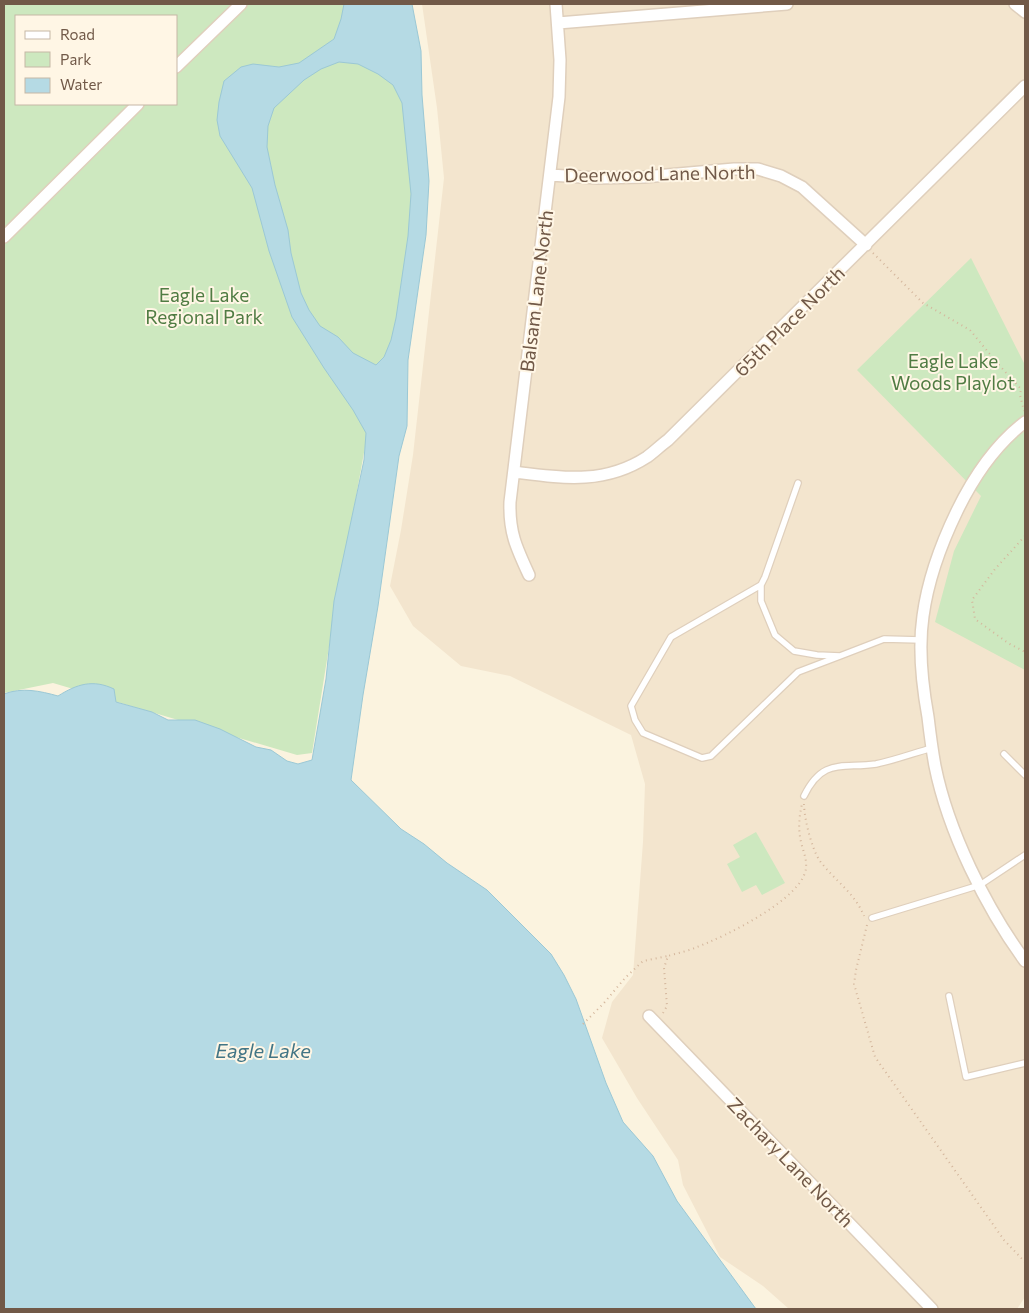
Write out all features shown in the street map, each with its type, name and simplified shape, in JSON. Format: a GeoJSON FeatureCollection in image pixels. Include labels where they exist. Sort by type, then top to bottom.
{"type":"FeatureCollection","features":[{"type":"Feature","properties":{"kind":"street"},"geometry":{"type":"LineString","coordinates":[[178,65],[241,4]]}},
{"type":"Feature","properties":{"kind":"street","name":"Balsam Lane North"},"geometry":{"type":"LineString","coordinates":[[529,574],[513,539],[509,520],[559,97],[560,60],[556,4]]}},
{"type":"Feature","properties":{"kind":"street"},"geometry":{"type":"LineString","coordinates":[[558,23],[787,4]]}},
{"type":"Feature","properties":{"kind":"street"},"geometry":{"type":"LineString","coordinates":[[1015,4],[1025,12]]}},
{"type":"Feature","properties":{"kind":"street","name":"65th Place North"},"geometry":{"type":"LineString","coordinates":[[514,472],[579,478],[602,476],[624,469],[647,457],[668,440],[1025,86]]}},
{"type":"Feature","properties":{"kind":"street"},"geometry":{"type":"LineString","coordinates":[[4,237],[137,105]]}},
{"type":"Feature","properties":{"kind":"street","name":"Deerwood Lane North"},"geometry":{"type":"LineString","coordinates":[[550,175],[597,178],[644,177],[734,169],[758,169],[781,176],[802,187],[866,245]]}},
{"type":"Feature","properties":{"kind":"street"},"geometry":{"type":"LineString","coordinates":[[1025,422],[1003,441],[989,458],[966,492],[953,518],[939,550],[930,582],[923,615],[921,640],[922,683],[932,748],[944,800],[961,843],[993,912],[1025,961]]}},
{"type":"Feature","properties":{"kind":"street","name":"Zachary Lane North"},"geometry":{"type":"LineString","coordinates":[[653,1020],[932,1309]]}},
{"type":"Feature","properties":{"kind":"lane"},"geometry":{"type":"LineString","coordinates":[[798,483],[761,585],[761,601],[776,635],[794,651],[817,656],[840,656]]}},
{"type":"Feature","properties":{"kind":"lane"},"geometry":{"type":"LineString","coordinates":[[761,585],[671,637],[631,706],[635,720],[643,733],[702,758],[711,756],[798,672],[884,639],[921,640]]}},
{"type":"Feature","properties":{"kind":"lane"},"geometry":{"type":"LineString","coordinates":[[804,796],[810,783],[826,770],[844,765],[876,764],[932,748]]}},
{"type":"Feature","properties":{"kind":"lane"},"geometry":{"type":"LineString","coordinates":[[1004,754],[1025,775]]}},
{"type":"Feature","properties":{"kind":"lane"},"geometry":{"type":"LineString","coordinates":[[872,918],[980,885],[1025,856]]}},
{"type":"Feature","properties":{"kind":"lane"},"geometry":{"type":"LineString","coordinates":[[949,996],[966,1077],[1025,1063]]}},
{"type":"Feature","properties":{"kind":"path"},"geometry":{"type":"LineString","coordinates":[[866,245],[923,303],[970,330],[1021,389],[1025,413]]}},
{"type":"Feature","properties":{"kind":"path"},"geometry":{"type":"LineString","coordinates":[[1025,536],[995,569],[972,600],[975,619],[1008,643],[1025,652]]}},
{"type":"Feature","properties":{"kind":"path"},"geometry":{"type":"LineString","coordinates":[[583,1024],[643,961],[698,947],[768,911],[790,896],[806,870],[806,859],[801,841],[799,820],[804,796]]}},
{"type":"Feature","properties":{"kind":"path"},"geometry":{"type":"LineString","coordinates":[[804,796],[805,821],[818,859],[859,903],[866,921],[867,928],[854,984],[875,1057],[1004,1240],[1025,1262]]}},
{"type":"Feature","properties":{"kind":"path"},"geometry":{"type":"LineString","coordinates":[[653,1020],[667,1006],[664,968],[668,956]]}},
{"type":"Feature","properties":{"kind":"shaded area"},"geometry":{"type":"Polygon","coordinates":[[[422,4],[1025,4],[1025,1297],[1017,1309],[789,1309],[763,1286],[720,1257],[683,1185],[678,1160],[637,1098],[602,1038],[612,1002],[633,975],[643,842],[645,784],[631,735],[510,676],[461,666],[413,626],[390,586],[413,455],[444,178],[437,108],[422,4]]]}},
{"type":"Feature","properties":{"kind":"green space","name":"Eagle Lake Regional Park"},"geometry":{"type":"Polygon","coordinates":[[[4,4],[397,4],[414,216],[394,380],[365,447],[312,753],[297,755],[53,683],[4,693],[4,4]]]}},
{"type":"Feature","properties":{"kind":"green space","name":"Eagle Lake Woods Playlot"},"geometry":{"type":"Polygon","coordinates":[[[971,258],[1025,365],[1025,670],[935,622],[954,551],[981,496],[857,370],[971,258]]]}},
{"type":"Feature","properties":{"kind":"green space"},"geometry":{"type":"Polygon","coordinates":[[[756,832],[785,883],[762,895],[756,885],[742,892],[727,864],[740,857],[733,845],[756,832]]]}},
{"type":"Feature","properties":{"kind":"water","name":"Eagle Lake"},"geometry":{"type":"Polygon","coordinates":[[[344,4],[412,4],[421,51],[422,95],[429,181],[426,235],[408,360],[407,426],[399,456],[351,780],[401,829],[487,890],[551,954],[576,999],[606,1083],[623,1122],[653,1156],[677,1201],[756,1309],[4,1309],[4,694],[24,690],[58,696],[72,688],[85,684],[99,684],[114,689],[116,702],[152,712],[168,720],[195,720],[220,729],[256,747],[271,750],[287,761],[298,764],[312,760],[326,679],[334,601],[364,460],[366,433],[292,317],[269,251],[252,188],[220,136],[217,120],[224,81],[241,67],[253,64],[279,67],[299,63],[334,39],[344,4]],[[339,62],[321,69],[304,80],[274,108],[268,126],[267,147],[275,185],[288,230],[291,253],[301,293],[309,310],[320,326],[338,337],[353,353],[376,365],[384,357],[391,340],[396,318],[408,236],[411,194],[402,103],[393,85],[378,74],[358,64],[339,62]]]}}]}
